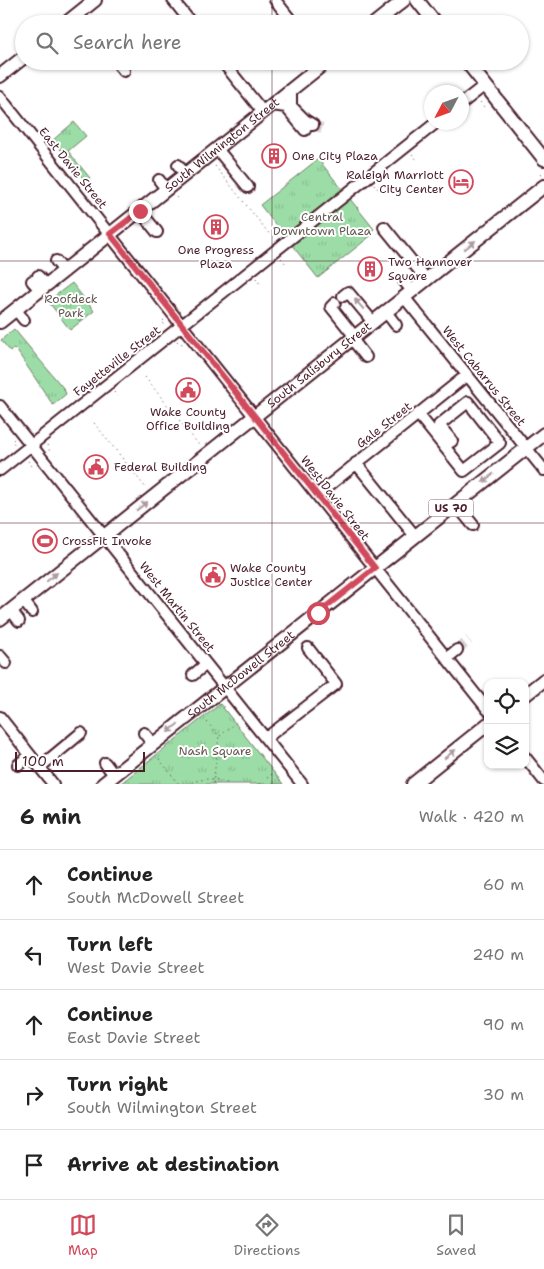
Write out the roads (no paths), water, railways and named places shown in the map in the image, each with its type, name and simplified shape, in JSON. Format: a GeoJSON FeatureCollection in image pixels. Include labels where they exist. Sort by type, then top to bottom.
{"type":"FeatureCollection","features":[{"type":"Feature","properties":{"kind":"main road"},"geometry":{"type":"LineString","coordinates":[[81,15],[95,0]]}},
{"type":"Feature","properties":{"kind":"main road"},"geometry":{"type":"LineString","coordinates":[[385,15],[404,0]]}},
{"type":"Feature","properties":{"kind":"main road"},"geometry":{"type":"LineString","coordinates":[[418,0],[429,15]]}},
{"type":"Feature","properties":{"kind":"main road"},"geometry":{"type":"LineString","coordinates":[[0,76],[15,64]]}},
{"type":"Feature","properties":{"kind":"main road","name":"South Wilmington Street"},"geometry":{"type":"LineString","coordinates":[[0,322],[16,310],[39,283],[60,266],[110,234],[140,211],[168,189],[182,170],[217,149],[267,109],[296,82],[314,70]]}},
{"type":"Feature","properties":{"kind":"main road"},"geometry":{"type":"LineString","coordinates":[[473,70],[544,159]]}},
{"type":"Feature","properties":{"kind":"main road","name":"South Salisbury Street"},"geometry":{"type":"LineString","coordinates":[[6,614],[427,280],[543,180]]}},
{"type":"Feature","properties":{"kind":"main road","name":"South McDowell Street"},"geometry":{"type":"LineString","coordinates":[[103,784],[544,434]]}},
{"type":"Feature","properties":{"kind":"main road"},"geometry":{"type":"LineString","coordinates":[[529,691],[543,676]]}},
{"type":"Feature","properties":{"kind":"main road"},"geometry":{"type":"LineString","coordinates":[[413,784],[484,727]]}},
{"type":"Feature","properties":{"kind":"street"},"geometry":{"type":"LineString","coordinates":[[173,0],[185,15]]}},
{"type":"Feature","properties":{"kind":"street"},"geometry":{"type":"LineString","coordinates":[[275,0],[287,15]]}},
{"type":"Feature","properties":{"kind":"street"},"geometry":{"type":"LineString","coordinates":[[230,70],[267,109],[286,108],[309,127],[291,106],[296,82]]}},
{"type":"Feature","properties":{"kind":"street"},"geometry":{"type":"LineString","coordinates":[[469,97],[485,84]]}},
{"type":"Feature","properties":{"kind":"street","name":"East Davie Street"},"geometry":{"type":"LineString","coordinates":[[0,97],[182,325]]}},
{"type":"Feature","properties":{"kind":"street","name":"Fayetteville Street"},"geometry":{"type":"LineString","coordinates":[[0,470],[427,130]]}},
{"type":"Feature","properties":{"kind":"street"},"geometry":{"type":"LineString","coordinates":[[217,149],[248,187]]}},
{"type":"Feature","properties":{"kind":"street"},"geometry":{"type":"LineString","coordinates":[[140,211],[157,232]]}},
{"type":"Feature","properties":{"kind":"street"},"geometry":{"type":"LineString","coordinates":[[384,227],[427,280]]}},
{"type":"Feature","properties":{"kind":"street","name":"West Cabarrus Street"},"geometry":{"type":"LineString","coordinates":[[404,281],[408,294],[467,375],[544,470]]}},
{"type":"Feature","properties":{"kind":"street"},"geometry":{"type":"LineString","coordinates":[[366,357],[331,307],[348,292],[374,322]]}},
{"type":"Feature","properties":{"kind":"street"},"geometry":{"type":"LineString","coordinates":[[16,310],[24,320]]}},
{"type":"Feature","properties":{"kind":"street"},"geometry":{"type":"LineString","coordinates":[[386,312],[396,325]]}},
{"type":"Feature","properties":{"kind":"street","name":"West Davie Street"},"geometry":{"type":"LineString","coordinates":[[182,325],[484,705]]}},
{"type":"Feature","properties":{"kind":"street","name":"Gale Street"},"geometry":{"type":"LineString","coordinates":[[317,494],[418,414],[447,388],[467,375]]}},
{"type":"Feature","properties":{"kind":"street"},"geometry":{"type":"LineString","coordinates":[[418,414],[464,471],[500,442],[468,402],[439,426],[452,441],[444,446]]}},
{"type":"Feature","properties":{"kind":"street","name":"West Martin Street"},"geometry":{"type":"LineString","coordinates":[[0,406],[302,784]]}},
{"type":"Feature","properties":{"kind":"street"},"geometry":{"type":"LineString","coordinates":[[356,463],[415,536]]}},
{"type":"Feature","properties":{"kind":"street"},"geometry":{"type":"LineString","coordinates":[[456,504],[473,525]]}},
{"type":"Feature","properties":{"kind":"street"},"geometry":{"type":"LineString","coordinates":[[24,599],[33,611]]}},
{"type":"Feature","properties":{"kind":"street"},"geometry":{"type":"LineString","coordinates":[[6,614],[18,622]]}},
{"type":"Feature","properties":{"kind":"street"},"geometry":{"type":"LineString","coordinates":[[266,738],[336,684],[308,648]]}},
{"type":"Feature","properties":{"kind":"street"},"geometry":{"type":"LineString","coordinates":[[447,658],[457,650]]}},
{"type":"Feature","properties":{"kind":"street"},"geometry":{"type":"LineString","coordinates":[[193,675],[206,664]]}},
{"type":"Feature","properties":{"kind":"street"},"geometry":{"type":"LineString","coordinates":[[0,717],[53,784]]}},
{"type":"Feature","properties":{"kind":"street"},"geometry":{"type":"LineString","coordinates":[[40,767],[81,733]]}},
{"type":"Feature","properties":{"kind":"street"},"geometry":{"type":"LineString","coordinates":[[144,733],[153,744]]}},
{"type":"Feature","properties":{"kind":"street"},"geometry":{"type":"LineString","coordinates":[[18,765],[30,755]]}},
{"type":"Feature","properties":{"kind":"street"},"geometry":{"type":"LineString","coordinates":[[529,762],[544,781]]}},
{"type":"Feature","properties":{"kind":"street"},"geometry":{"type":"LineString","coordinates":[[105,763],[114,775]]}},
{"type":"Feature","properties":{"kind":"tunnel"},"geometry":{"type":"LineString","coordinates":[[313,125],[322,128]]}},
{"type":"Feature","properties":{"kind":"tunnel"},"geometry":{"type":"LineString","coordinates":[[457,650],[469,640]]}},
{"type":"Feature","properties":{"kind":"place","name":"One City Plaza"},"geometry":{"type":"Point","coordinates":[274,156]}},
{"type":"Feature","properties":{"kind":"place","name":"Raleigh Marriott City Center"},"geometry":{"type":"Point","coordinates":[461,182]}},
{"type":"Feature","properties":{"kind":"place","name":"One Progress Plaza"},"geometry":{"type":"Point","coordinates":[216,227]}},
{"type":"Feature","properties":{"kind":"place","name":"Two Hannover Square"},"geometry":{"type":"Point","coordinates":[370,269]}},
{"type":"Feature","properties":{"kind":"place","name":"Wake County Office Building"},"geometry":{"type":"Point","coordinates":[188,390]}},
{"type":"Feature","properties":{"kind":"place","name":"Federal Building"},"geometry":{"type":"Point","coordinates":[96,467]}},
{"type":"Feature","properties":{"kind":"place","name":"CrossFit Invoke"},"geometry":{"type":"Point","coordinates":[45,541]}},
{"type":"Feature","properties":{"kind":"place","name":"Wake County Justice Center"},"geometry":{"type":"Point","coordinates":[213,575]}},
{"type":"Feature","properties":{"kind":"park label","name":"Central Downtown Plaza"},"geometry":{"type":"Point","coordinates":[322,224]}},
{"type":"Feature","properties":{"kind":"park label","name":"Roofdeck Park"},"geometry":{"type":"Point","coordinates":[71,306]}},
{"type":"Feature","properties":{"kind":"park label","name":"Nash Square"},"geometry":{"type":"Point","coordinates":[215,751]}}]}
